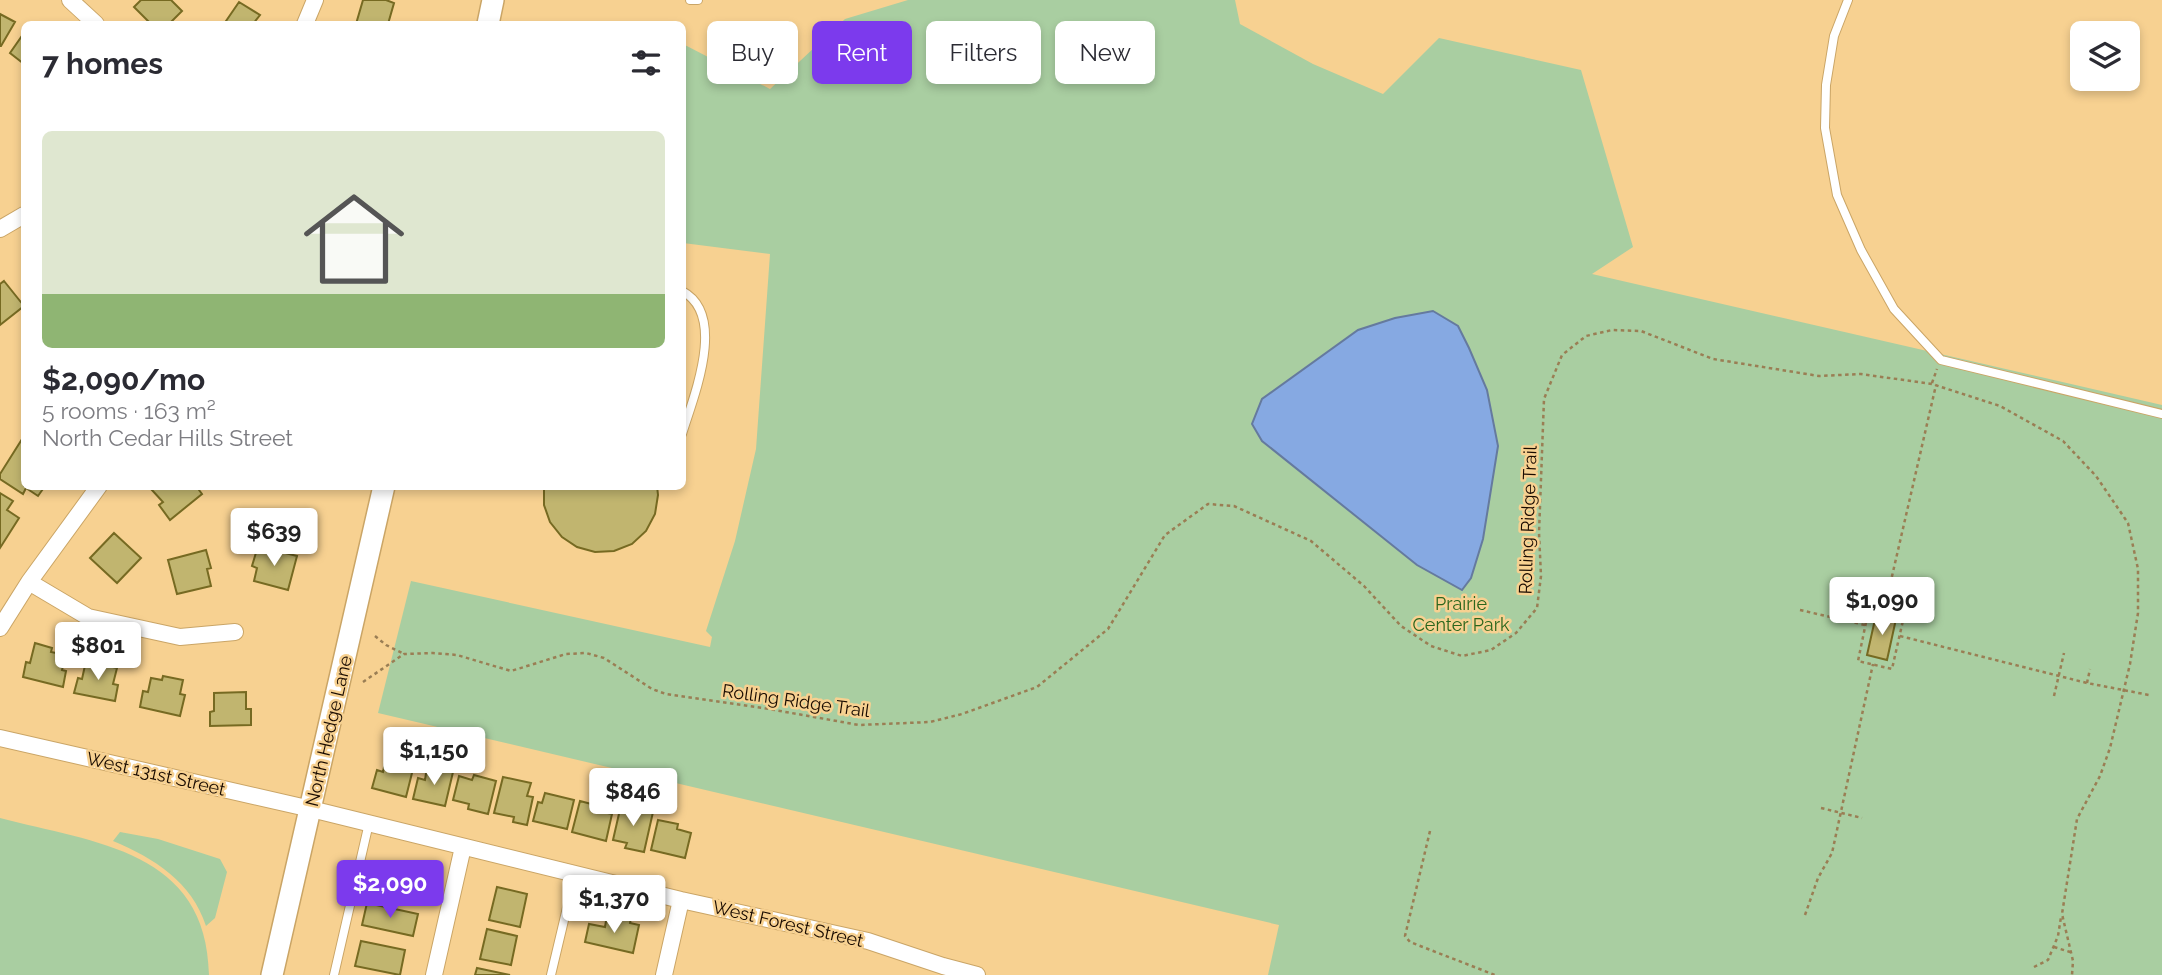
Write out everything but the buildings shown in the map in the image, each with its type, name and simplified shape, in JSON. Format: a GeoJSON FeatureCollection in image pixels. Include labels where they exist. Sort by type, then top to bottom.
{"type":"FeatureCollection","features":[{"type":"Feature","properties":{"kind":"street"},"geometry":{"type":"LineString","coordinates":[[70,0],[93,21]]}},
{"type":"Feature","properties":{"kind":"street"},"geometry":{"type":"LineString","coordinates":[[306,21],[314,0]]}},
{"type":"Feature","properties":{"kind":"street"},"geometry":{"type":"LineString","coordinates":[[489,21],[493,0]]}},
{"type":"Feature","properties":{"kind":"street"},"geometry":{"type":"LineString","coordinates":[[0,229],[21,217]]}},
{"type":"Feature","properties":{"kind":"street"},"geometry":{"type":"LineString","coordinates":[[0,628],[29,582],[96,490]]}},
{"type":"Feature","properties":{"kind":"street","name":"North Hedge Lane"},"geometry":{"type":"LineString","coordinates":[[272,975],[383,490]]}},
{"type":"Feature","properties":{"kind":"street"},"geometry":{"type":"LineString","coordinates":[[29,582],[88,617],[180,637],[235,632]]}},
{"type":"Feature","properties":{"kind":"street","name":"West 131st Street"},"geometry":{"type":"LineString","coordinates":[[0,738],[311,809]]}},
{"type":"Feature","properties":{"kind":"street","name":"West Forest Street"},"geometry":{"type":"LineString","coordinates":[[311,809],[681,900],[879,944],[977,975]]}},
{"type":"Feature","properties":{"kind":"street"},"geometry":{"type":"LineString","coordinates":[[434,975],[463,847]]}},
{"type":"Feature","properties":{"kind":"street"},"geometry":{"type":"LineString","coordinates":[[664,975],[681,900]]}},
{"type":"Feature","properties":{"kind":"lane"},"geometry":{"type":"LineString","coordinates":[[690,0],[698,0]]}},
{"type":"Feature","properties":{"kind":"lane"},"geometry":{"type":"LineString","coordinates":[[1848,0],[1834,36],[1826,85],[1825,128],[1837,195],[1861,250],[1894,309],[1941,360],[2162,414]]}},
{"type":"Feature","properties":{"kind":"lane"},"geometry":{"type":"LineString","coordinates":[[686,293],[701,314],[707,336],[702,366],[686,421]]}},
{"type":"Feature","properties":{"kind":"lane"},"geometry":{"type":"LineString","coordinates":[[334,975],[369,823]]}},
{"type":"Feature","properties":{"kind":"lane"},"geometry":{"type":"LineString","coordinates":[[551,975],[575,874]]}},
{"type":"Feature","properties":{"kind":"path","name":"Rolling Ridge Trail"},"geometry":{"type":"LineString","coordinates":[[404,654],[457,655],[511,671],[566,654],[586,653],[604,658],[652,689],[666,694],[859,725],[930,722],[1037,687],[1108,629],[1165,535],[1208,504],[1234,506],[1311,541],[1364,586],[1401,626],[1431,646],[1462,656],[1491,650],[1516,634],[1536,608],[1541,576],[1539,533],[1545,398],[1562,355],[1586,336],[1612,330],[1641,331],[1713,359],[1819,376],[1861,374],[1936,385],[2000,406],[2063,441],[2096,476],[2128,523],[2138,569],[2138,612],[2124,691],[2107,757],[2077,819],[2062,914],[2073,961],[2072,975]]}},
{"type":"Feature","properties":{"kind":"path"},"geometry":{"type":"LineString","coordinates":[[1884,611],[1936,385]]}},
{"type":"Feature","properties":{"kind":"path"},"geometry":{"type":"LineString","coordinates":[[1869,608],[1904,617],[1892,669],[1858,661],[1865,625],[1869,608]]}},
{"type":"Feature","properties":{"kind":"path"},"geometry":{"type":"LineString","coordinates":[[1800,610],[1865,625]]}},
{"type":"Feature","properties":{"kind":"path"},"geometry":{"type":"LineString","coordinates":[[363,682],[404,654],[375,636]]}},
{"type":"Feature","properties":{"kind":"path"},"geometry":{"type":"LineString","coordinates":[[1900,636],[2087,683],[2149,695]]}},
{"type":"Feature","properties":{"kind":"path"},"geometry":{"type":"LineString","coordinates":[[2054,696],[2064,653]]}},
{"type":"Feature","properties":{"kind":"path"},"geometry":{"type":"LineString","coordinates":[[1805,915],[1818,878],[1832,853],[1873,664]]}},
{"type":"Feature","properties":{"kind":"path"},"geometry":{"type":"LineString","coordinates":[[2087,683],[2090,669]]}},
{"type":"Feature","properties":{"kind":"path"},"geometry":{"type":"LineString","coordinates":[[1821,808],[1862,818]]}},
{"type":"Feature","properties":{"kind":"path"},"geometry":{"type":"LineString","coordinates":[[1430,831],[1405,936],[1410,942],[1495,975]]}},
{"type":"Feature","properties":{"kind":"path"},"geometry":{"type":"LineString","coordinates":[[2034,967],[2048,960],[2062,914]]}},
{"type":"Feature","properties":{"kind":"path"},"geometry":{"type":"LineString","coordinates":[[2054,947],[2070,952]]}},
{"type":"Feature","properties":{"kind":"green space","name":"Prairie Center Park"},"geometry":{"type":"Polygon","coordinates":[[[908,0],[1235,0],[1240,24],[1313,64],[1383,94],[1439,38],[1581,70],[1633,247],[1592,274],[2162,405],[2162,975],[1268,975],[1279,925],[378,713],[411,581],[710,647],[712,637],[706,631],[735,541],[756,449],[770,254],[686,243],[686,46],[707,56],[707,84],[760,84],[770,89],[775,84],[798,84],[798,63],[812,50],[812,84],[912,84],[912,21],[843,21],[908,0]]]}},
{"type":"Feature","properties":{"kind":"green space"},"geometry":{"type":"Polygon","coordinates":[[[0,818],[107,846],[139,859],[167,877],[189,901],[203,933],[209,975],[0,975],[0,818]]]}},
{"type":"Feature","properties":{"kind":"green space"},"geometry":{"type":"Polygon","coordinates":[[[120,832],[158,839],[220,859],[227,872],[215,918],[206,926],[200,910],[170,873],[143,855],[113,841],[120,832]]]}},
{"type":"Feature","properties":{"kind":"water"},"geometry":{"type":"Polygon","coordinates":[[[1433,311],[1458,326],[1469,348],[1487,390],[1498,446],[1483,539],[1471,578],[1462,590],[1417,565],[1262,441],[1252,424],[1262,399],[1358,330],[1395,318],[1433,311]]]}}]}
